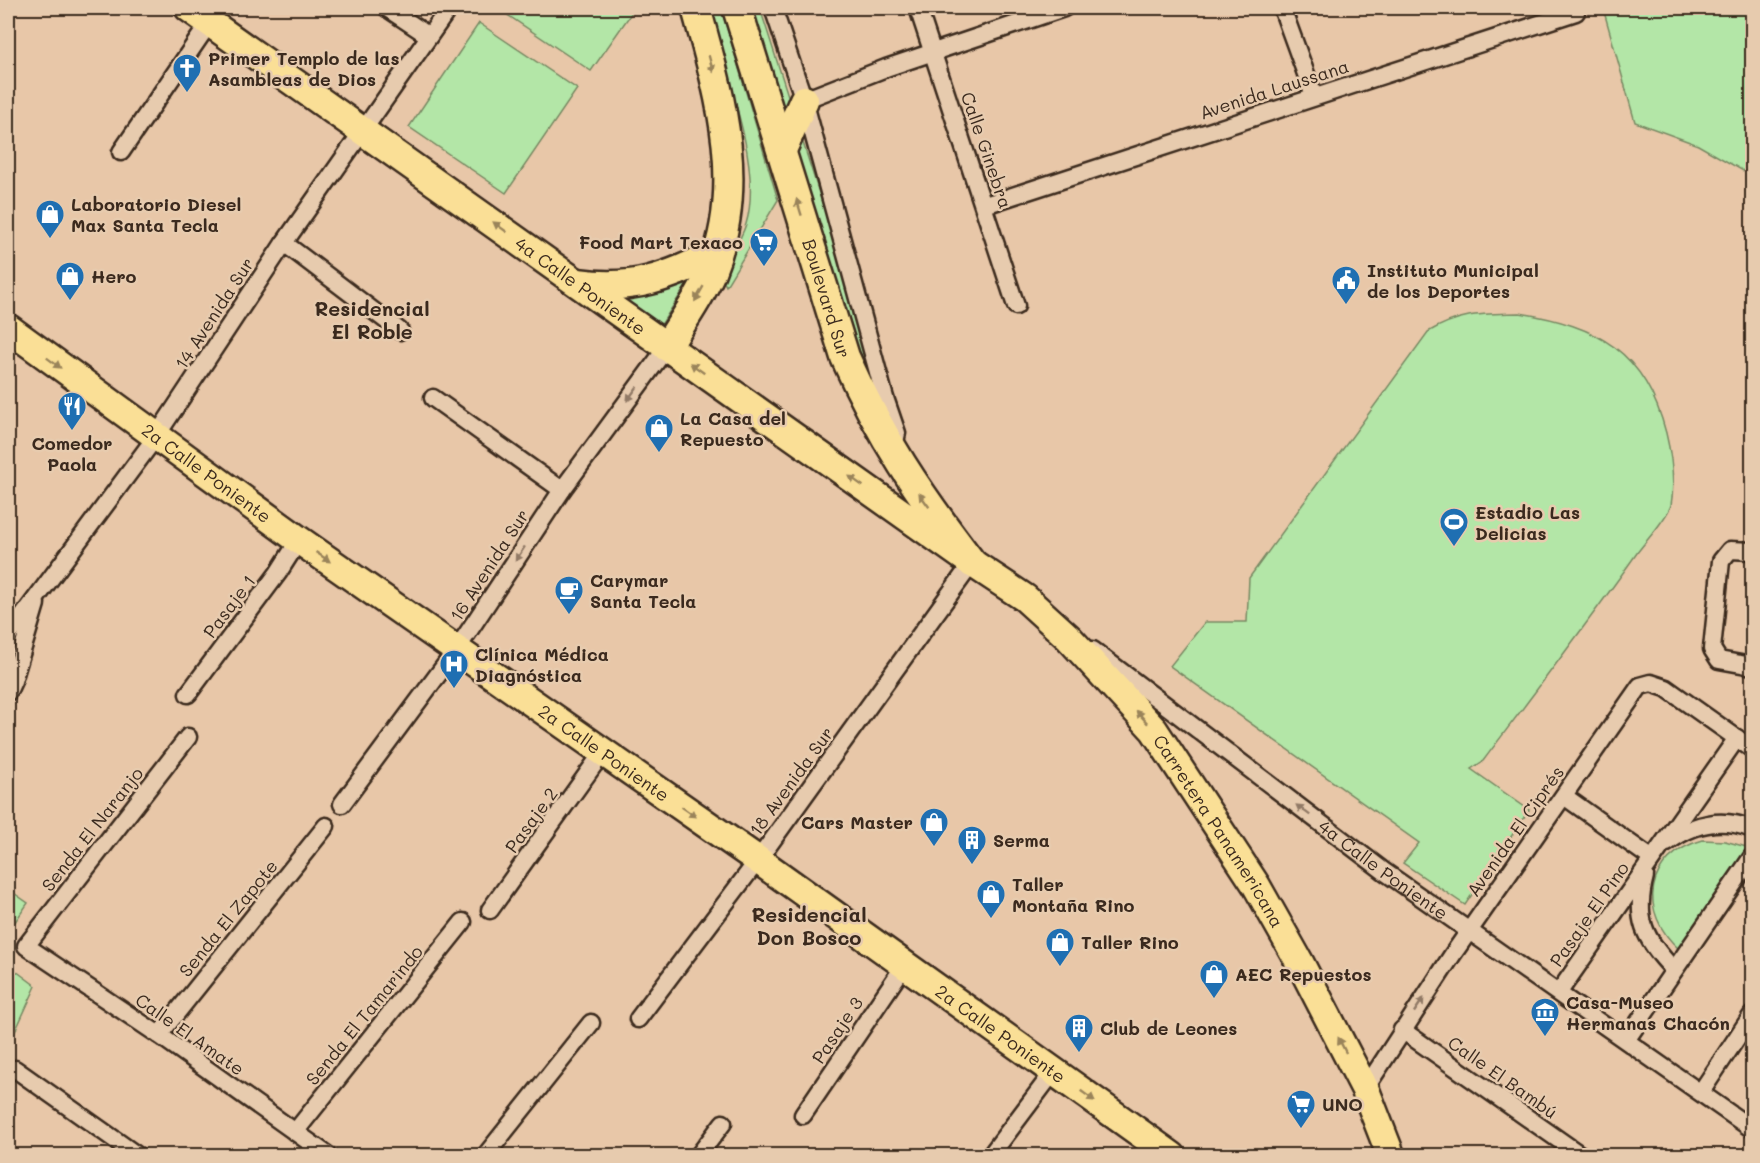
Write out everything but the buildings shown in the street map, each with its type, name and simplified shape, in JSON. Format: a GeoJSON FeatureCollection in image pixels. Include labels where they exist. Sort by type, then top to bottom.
{"type":"FeatureCollection","features":[{"type":"Feature","properties":{"kind":"highway"},"geometry":{"type":"LineString","coordinates":[[667,347],[710,272],[725,226],[728,199],[727,134],[721,101],[696,8]]}},
{"type":"Feature","properties":{"kind":"highway","name":"Boulevard Sur"},"geometry":{"type":"LineString","coordinates":[[737,8],[845,357],[893,453],[921,496],[972,564]]}},
{"type":"Feature","properties":{"kind":"highway"},"geometry":{"type":"LineString","coordinates":[[782,150],[804,100]]}},
{"type":"Feature","properties":{"kind":"highway"},"geometry":{"type":"LineString","coordinates":[[579,283],[606,287],[648,282],[665,278],[716,254]]}},
{"type":"Feature","properties":{"kind":"main road","name":"4a Calle Poniente"},"geometry":{"type":"LineString","coordinates":[[199,15],[972,564]]}},
{"type":"Feature","properties":{"kind":"main road","name":"2a Calle Poniente"},"geometry":{"type":"LineString","coordinates":[[8,328],[155,438],[298,540],[758,860],[1172,1155]]}},
{"type":"Feature","properties":{"kind":"main road","name":"Carretera Panamericana"},"geometry":{"type":"LineString","coordinates":[[972,564],[1025,598],[1077,646],[1154,730],[1256,885],[1365,1089],[1391,1155]]}},
{"type":"Feature","properties":{"kind":"street"},"geometry":{"type":"LineString","coordinates":[[387,8],[429,36]]}},
{"type":"Feature","properties":{"kind":"street","name":"14 Avenida Sur"},"geometry":{"type":"LineString","coordinates":[[8,636],[155,438],[284,243],[449,8]]}},
{"type":"Feature","properties":{"kind":"street"},"geometry":{"type":"LineString","coordinates":[[773,8],[804,100],[885,398],[897,433],[893,453]]}},
{"type":"Feature","properties":{"kind":"street","name":"Calle Ginebra"},"geometry":{"type":"LineString","coordinates":[[918,8],[985,205],[1016,306]]}},
{"type":"Feature","properties":{"kind":"street"},"geometry":{"type":"LineString","coordinates":[[804,100],[933,52],[1064,8]]}},
{"type":"Feature","properties":{"kind":"street"},"geometry":{"type":"LineString","coordinates":[[1282,8],[1314,96]]}},
{"type":"Feature","properties":{"kind":"street","name":"Avenida Laussana"},"geometry":{"type":"LineString","coordinates":[[985,205],[1576,12]]}},
{"type":"Feature","properties":{"kind":"street"},"geometry":{"type":"LineString","coordinates":[[122,152],[199,15]]}},
{"type":"Feature","properties":{"kind":"street"},"geometry":{"type":"LineString","coordinates":[[284,243],[400,331]]}},
{"type":"Feature","properties":{"kind":"street","name":"16 Avenida Sur"},"geometry":{"type":"LineString","coordinates":[[342,804],[457,649],[562,490],[667,347]]}},
{"type":"Feature","properties":{"kind":"street"},"geometry":{"type":"LineString","coordinates":[[433,398],[562,490]]}},
{"type":"Feature","properties":{"kind":"street","name":"Pasaje 1"},"geometry":{"type":"LineString","coordinates":[[188,694],[278,573],[298,540]]}},
{"type":"Feature","properties":{"kind":"street"},"geometry":{"type":"LineString","coordinates":[[1752,551],[1730,550],[1721,561],[1712,649],[1719,660],[1752,666]]}},
{"type":"Feature","properties":{"kind":"street","name":"18 Avenida Sur"},"geometry":{"type":"LineString","coordinates":[[638,1018],[758,860],[972,564]]}},
{"type":"Feature","properties":{"kind":"street"},"geometry":{"type":"LineString","coordinates":[[8,692],[14,681],[39,594]]}},
{"type":"Feature","properties":{"kind":"street","name":"4a Calle Poniente"},"geometry":{"type":"LineString","coordinates":[[1025,598],[1385,872],[1627,1039],[1752,1129]]}},
{"type":"Feature","properties":{"kind":"street","name":"Avenida El Ciprés"},"geometry":{"type":"LineString","coordinates":[[1365,1089],[1402,1030],[1640,686],[1651,683],[1666,688],[1737,738]]}},
{"type":"Feature","properties":{"kind":"street","name":"Senda El Naranjo"},"geometry":{"type":"LineString","coordinates":[[27,946],[188,736]]}},
{"type":"Feature","properties":{"kind":"street"},"geometry":{"type":"LineString","coordinates":[[1737,738],[1752,749]]}},
{"type":"Feature","properties":{"kind":"street","name":"Pasaje El Pino"},"geometry":{"type":"LineString","coordinates":[[1559,992],[1737,738]]}},
{"type":"Feature","properties":{"kind":"street","name":"Pasaje 2"},"geometry":{"type":"LineString","coordinates":[[490,910],[603,752]]}},
{"type":"Feature","properties":{"kind":"street"},"geometry":{"type":"LineString","coordinates":[[1564,796],[1652,858]]}},
{"type":"Feature","properties":{"kind":"street","name":"Pasaje El Pino"},"geometry":{"type":"LineString","coordinates":[[1674,970],[1652,947],[1641,923],[1639,897],[1652,858],[1683,831],[1709,822],[1737,823],[1752,829]]}},
{"type":"Feature","properties":{"kind":"street","name":"Senda El Zapote"},"geometry":{"type":"LineString","coordinates":[[159,1035],[327,826]]}},
{"type":"Feature","properties":{"kind":"street"},"geometry":{"type":"LineString","coordinates":[[1627,1039],[1752,857]]}},
{"type":"Feature","properties":{"kind":"street","name":"Senda El Tamarindo"},"geometry":{"type":"LineString","coordinates":[[295,1132],[463,922]]}},
{"type":"Feature","properties":{"kind":"street","name":"Calle El Amate"},"geometry":{"type":"LineString","coordinates":[[27,946],[159,1035],[329,1155]]}},
{"type":"Feature","properties":{"kind":"street","name":"Pasaje 3"},"geometry":{"type":"LineString","coordinates":[[803,1115],[904,966]]}},
{"type":"Feature","properties":{"kind":"street"},"geometry":{"type":"LineString","coordinates":[[1701,1092],[1752,1015]]}},
{"type":"Feature","properties":{"kind":"street"},"geometry":{"type":"LineString","coordinates":[[485,1155],[591,1023]]}},
{"type":"Feature","properties":{"kind":"street","name":"Calle El Bambú"},"geometry":{"type":"LineString","coordinates":[[1402,1030],[1582,1155]]}},
{"type":"Feature","properties":{"kind":"street"},"geometry":{"type":"LineString","coordinates":[[15,1069],[138,1155]]}},
{"type":"Feature","properties":{"kind":"street"},"geometry":{"type":"LineString","coordinates":[[990,1155],[1054,1071]]}},
{"type":"Feature","properties":{"kind":"street"},"geometry":{"type":"LineString","coordinates":[[698,1155],[723,1123]]}},
{"type":"Feature","properties":{"kind":"green space"},"geometry":{"type":"Polygon","coordinates":[[[497,8],[635,8],[591,71],[497,8]]]}},
{"type":"Feature","properties":{"kind":"green space"},"geometry":{"type":"Polygon","coordinates":[[[705,8],[721,8],[778,200],[726,286],[720,274],[746,224],[750,200],[750,173],[746,145],[731,86],[705,8]]]}},
{"type":"Feature","properties":{"kind":"green space"},"geometry":{"type":"Polygon","coordinates":[[[741,8],[760,8],[880,384],[862,398],[741,8]]]}},
{"type":"Feature","properties":{"kind":"green space"},"geometry":{"type":"Polygon","coordinates":[[[1603,8],[1752,8],[1752,176],[1698,145],[1635,122],[1603,8]]]}},
{"type":"Feature","properties":{"kind":"green space"},"geometry":{"type":"Polygon","coordinates":[[[479,23],[577,89],[506,193],[409,127],[479,23]]]}},
{"type":"Feature","properties":{"kind":"green space"},"geometry":{"type":"Polygon","coordinates":[[[691,278],[659,328],[607,295],[691,278]]]}},
{"type":"Feature","properties":{"kind":"green space"},"geometry":{"type":"Polygon","coordinates":[[[1520,313],[1573,326],[1595,335],[1614,347],[1631,362],[1645,381],[1657,405],[1666,433],[1673,487],[1671,505],[1661,523],[1483,761],[1471,769],[1529,810],[1465,905],[1403,863],[1419,843],[1170,666],[1205,622],[1247,622],[1249,578],[1428,332],[1462,317],[1520,313]]]}},
{"type":"Feature","properties":{"kind":"green space"},"geometry":{"type":"Polygon","coordinates":[[[1703,840],[1725,841],[1750,848],[1680,950],[1666,935],[1657,919],[1653,903],[1654,887],[1659,872],[1669,859],[1684,848],[1703,840]]]}},
{"type":"Feature","properties":{"kind":"green space"},"geometry":{"type":"Polygon","coordinates":[[[8,889],[28,903],[8,932],[8,889]]]}},
{"type":"Feature","properties":{"kind":"green space"},"geometry":{"type":"Polygon","coordinates":[[[8,965],[36,986],[8,1047],[8,965]]]}},
{"type":"Feature","properties":{"kind":"place","name":"Primer Templo de las Asambleas de Dios"},"geometry":{"type":"Point","coordinates":[187,94]}},
{"type":"Feature","properties":{"kind":"place","name":"Laboratorio Diesel Max Santa Tecla"},"geometry":{"type":"Point","coordinates":[50,240]}},
{"type":"Feature","properties":{"kind":"place","name":"Food Mart Texaco"},"geometry":{"type":"Point","coordinates":[764,268]}},
{"type":"Feature","properties":{"kind":"place","name":"Hero"},"geometry":{"type":"Point","coordinates":[70,302]}},
{"type":"Feature","properties":{"kind":"place","name":"Instituto Municipal de los Deportes"},"geometry":{"type":"Point","coordinates":[1346,306]}},
{"type":"Feature","properties":{"kind":"place","name":"Comedor Paola"},"geometry":{"type":"Point","coordinates":[72,432]}},
{"type":"Feature","properties":{"kind":"place","name":"La Casa del Repuesto"},"geometry":{"type":"Point","coordinates":[659,454]}},
{"type":"Feature","properties":{"kind":"place","name":"Estadio Las Delicias"},"geometry":{"type":"Point","coordinates":[1454,548]}},
{"type":"Feature","properties":{"kind":"place","name":"Carymar Santa Tecla"},"geometry":{"type":"Point","coordinates":[569,616]}},
{"type":"Feature","properties":{"kind":"place","name":"Clínica Médica Diagnóstica"},"geometry":{"type":"Point","coordinates":[454,690]}},
{"type":"Feature","properties":{"kind":"place","name":"Cars Master"},"geometry":{"type":"Point","coordinates":[934,848]}},
{"type":"Feature","properties":{"kind":"place","name":"Serma"},"geometry":{"type":"Point","coordinates":[972,866]}},
{"type":"Feature","properties":{"kind":"place","name":"Taller Montaña Rino"},"geometry":{"type":"Point","coordinates":[991,920]}},
{"type":"Feature","properties":{"kind":"place","name":"Taller Rino"},"geometry":{"type":"Point","coordinates":[1060,968]}},
{"type":"Feature","properties":{"kind":"place","name":"AEC Repuestos"},"geometry":{"type":"Point","coordinates":[1214,1000]}},
{"type":"Feature","properties":{"kind":"place","name":"Casa-Museo Hermanas Chacón"},"geometry":{"type":"Point","coordinates":[1545,1038]}},
{"type":"Feature","properties":{"kind":"place","name":"Club de Leones"},"geometry":{"type":"Point","coordinates":[1079,1054]}},
{"type":"Feature","properties":{"kind":"place","name":"UNO"},"geometry":{"type":"Point","coordinates":[1301,1130]}},
{"type":"Feature","properties":{"kind":"district","name":"Residencial El Roble"},"geometry":{"type":"Point","coordinates":[372,320]}},
{"type":"Feature","properties":{"kind":"district","name":"Residencial Don Bosco"},"geometry":{"type":"Point","coordinates":[809,926]}}]}
